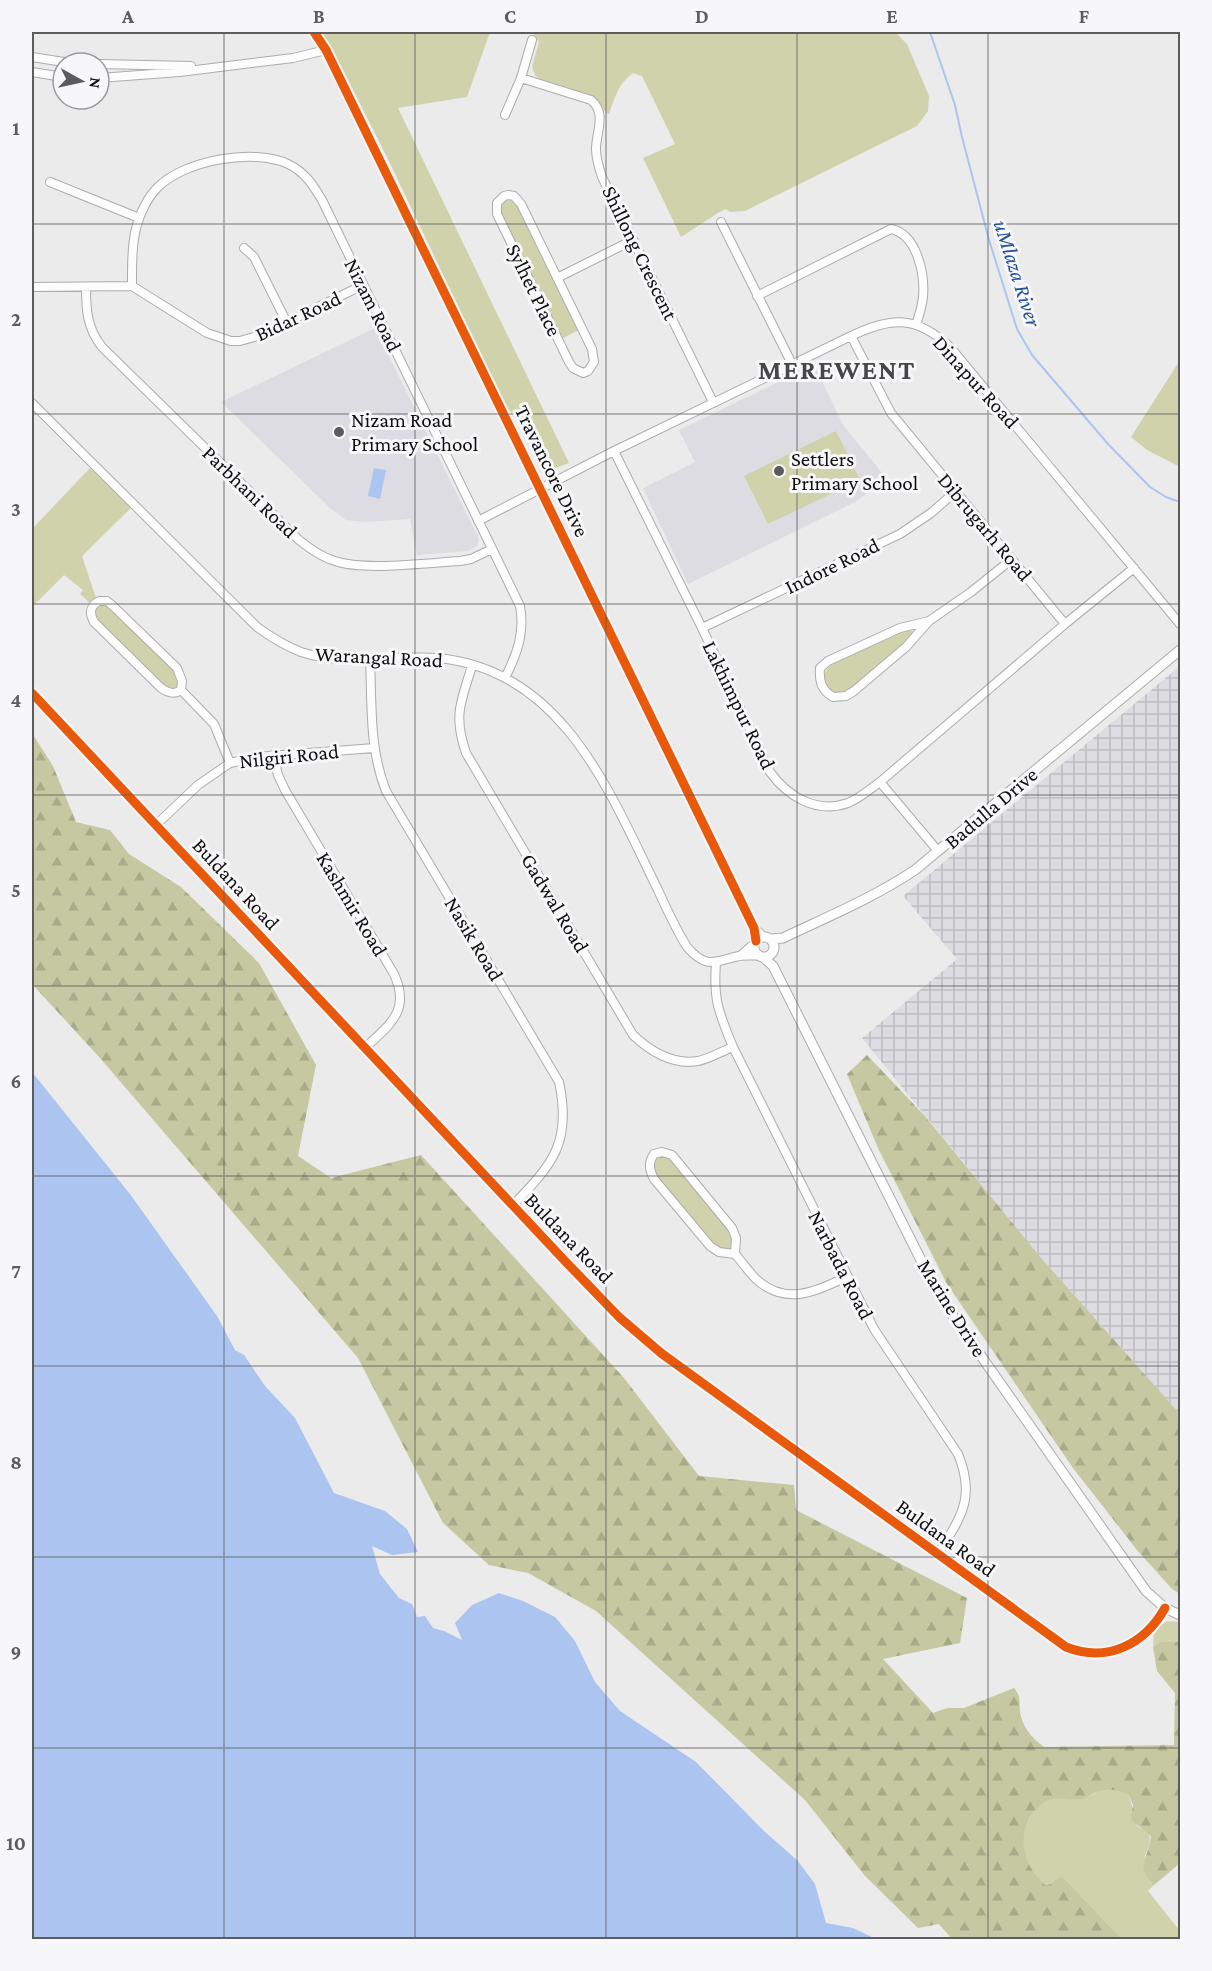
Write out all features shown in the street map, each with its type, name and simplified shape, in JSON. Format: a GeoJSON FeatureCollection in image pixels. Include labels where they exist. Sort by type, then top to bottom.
{"type":"FeatureCollection","features":[{"type":"Feature","properties":{"kind":"street","name":"Travancore Drive"},"geometry":{"type":"LineString","coordinates":[[314,32],[326,50],[761,940]]}},
{"type":"Feature","properties":{"kind":"street"},"geometry":{"type":"LineString","coordinates":[[505,115],[521,78],[532,40]]}},
{"type":"Feature","properties":{"kind":"street"},"geometry":{"type":"LineString","coordinates":[[111,77],[180,72],[293,58],[326,50]]}},
{"type":"Feature","properties":{"kind":"street"},"geometry":{"type":"LineString","coordinates":[[32,57],[51,60]]}},
{"type":"Feature","properties":{"kind":"street"},"geometry":{"type":"LineString","coordinates":[[111,64],[208,67]]}},
{"type":"Feature","properties":{"kind":"street"},"geometry":{"type":"LineString","coordinates":[[32,72],[51,75]]}},
{"type":"Feature","properties":{"kind":"street","name":"Shillong Crescent"},"geometry":{"type":"LineString","coordinates":[[521,78],[591,100],[597,105],[600,118],[597,163],[713,402]]}},
{"type":"Feature","properties":{"kind":"street","name":"Nizam Road"},"geometry":{"type":"LineString","coordinates":[[132,286],[133,250],[139,218],[158,187],[182,171],[226,159],[255,156],[288,164],[303,173],[322,200],[520,606],[523,622],[518,648],[505,678]]}},
{"type":"Feature","properties":{"kind":"street"},"geometry":{"type":"LineString","coordinates":[[50,182],[139,218]]}},
{"type":"Feature","properties":{"kind":"street","name":"Sylhet Place"},"geometry":{"type":"LineString","coordinates":[[504,196],[514,196],[521,204],[557,278],[592,349],[594,362],[588,371],[583,373],[573,368],[569,362],[497,214],[497,203],[504,196]]}},
{"type":"Feature","properties":{"kind":"street"},"geometry":{"type":"LineString","coordinates":[[722,222],[792,364]]}},
{"type":"Feature","properties":{"kind":"street"},"geometry":{"type":"LineString","coordinates":[[758,296],[891,229],[901,232],[911,241],[919,262],[923,297],[916,325]]}},
{"type":"Feature","properties":{"kind":"street","name":"Sylhet Place"},"geometry":{"type":"LineString","coordinates":[[557,278],[633,240]]}},
{"type":"Feature","properties":{"kind":"street"},"geometry":{"type":"LineString","coordinates":[[244,248],[254,257],[287,323]]}},
{"type":"Feature","properties":{"kind":"street","name":"Bidar Road"},"geometry":{"type":"LineString","coordinates":[[132,286],[207,333],[231,341],[249,340],[363,285]]}},
{"type":"Feature","properties":{"kind":"street"},"geometry":{"type":"LineString","coordinates":[[32,287],[132,286]]}},
{"type":"Feature","properties":{"kind":"street","name":"Parbhani Road"},"geometry":{"type":"LineString","coordinates":[[86,287],[86,307],[90,329],[102,347],[312,550],[336,562],[369,566],[460,561],[471,559],[492,549]]}},
{"type":"Feature","properties":{"kind":"street","name":"Dinapur Road"},"geometry":{"type":"LineString","coordinates":[[478,521],[614,451],[851,336],[875,325],[903,322],[916,325],[938,336],[950,347],[1180,624]]}},
{"type":"Feature","properties":{"kind":"street","name":"Dibrugarh Road"},"geometry":{"type":"LineString","coordinates":[[851,336],[891,413],[1065,624]]}},
{"type":"Feature","properties":{"kind":"street","name":"Warangal Road"},"geometry":{"type":"LineString","coordinates":[[32,403],[258,627],[287,647],[334,658],[437,658],[472,666],[505,678],[544,705],[583,748],[611,795],[681,937],[694,955],[716,963]]}},
{"type":"Feature","properties":{"kind":"street","name":"Lakhimpur Road"},"geometry":{"type":"LineString","coordinates":[[614,451],[770,772],[788,792],[812,804],[826,806],[849,802],[880,782],[1134,568]]}},
{"type":"Feature","properties":{"kind":"street","name":"Indore Road"},"geometry":{"type":"LineString","coordinates":[[702,628],[900,534],[931,513],[955,492]]}},
{"type":"Feature","properties":{"kind":"street"},"geometry":{"type":"LineString","coordinates":[[929,621],[900,628],[828,661],[820,668],[822,686],[833,697],[846,696],[906,647],[929,621],[971,592],[1012,559]]}},
{"type":"Feature","properties":{"kind":"street"},"geometry":{"type":"LineString","coordinates":[[106,601],[177,668],[182,681],[181,690],[177,693],[165,691],[94,622],[91,616],[93,604],[106,601]]}},
{"type":"Feature","properties":{"kind":"street","name":"Badulla Drive"},"geometry":{"type":"LineString","coordinates":[[767,954],[783,938],[895,883],[915,870],[1180,650]]}},
{"type":"Feature","properties":{"kind":"street","name":"Nasik Road"},"geometry":{"type":"LineString","coordinates":[[370,658],[374,748],[381,779],[392,802],[559,1082],[564,1118],[562,1134],[556,1151],[546,1170],[513,1205]]}},
{"type":"Feature","properties":{"kind":"street","name":"Gadwal Road"},"geometry":{"type":"LineString","coordinates":[[472,666],[458,717],[459,734],[466,753],[633,1035],[655,1052],[680,1061],[699,1061],[734,1047]]}},
{"type":"Feature","properties":{"kind":"street"},"geometry":{"type":"LineString","coordinates":[[181,690],[214,724],[230,763]]}},
{"type":"Feature","properties":{"kind":"street","name":"Buldana Road"},"geometry":{"type":"LineString","coordinates":[[32,693],[619,1317],[661,1353],[1059,1642],[1076,1651],[1105,1654],[1116,1651],[1139,1637],[1155,1622],[1165,1608]]}},
{"type":"Feature","properties":{"kind":"street","name":"Nilgiri Road"},"geometry":{"type":"LineString","coordinates":[[156,825],[198,785],[230,763],[273,755],[374,748]]}},
{"type":"Feature","properties":{"kind":"street","name":"Kashmir Road"},"geometry":{"type":"LineString","coordinates":[[273,755],[285,790],[400,986],[401,997],[396,1016],[365,1048]]}},
{"type":"Feature","properties":{"kind":"street"},"geometry":{"type":"LineString","coordinates":[[880,782],[938,851]]}},
{"type":"Feature","properties":{"kind":"street","name":"Badulla Drive"},"geometry":{"type":"LineString","coordinates":[[761,940],[783,938]]}},
{"type":"Feature","properties":{"kind":"street"},"geometry":{"type":"LineString","coordinates":[[740,956],[761,940]]}},
{"type":"Feature","properties":{"kind":"street"},"geometry":{"type":"LineString","coordinates":[[716,963],[740,956],[767,954],[774,945],[761,940]]}},
{"type":"Feature","properties":{"kind":"street"},"geometry":{"type":"LineString","coordinates":[[761,940],[755,952],[767,954]]}},
{"type":"Feature","properties":{"kind":"street","name":"Marine Drive"},"geometry":{"type":"LineString","coordinates":[[767,954],[927,1272],[953,1316],[1133,1575],[1155,1600],[1180,1615]]}},
{"type":"Feature","properties":{"kind":"street","name":"Narbada Road"},"geometry":{"type":"LineString","coordinates":[[716,963],[716,1001],[734,1047],[846,1277],[874,1329],[958,1454],[964,1469],[967,1487],[965,1503],[959,1521],[938,1554]]}},
{"type":"Feature","properties":{"kind":"street"},"geometry":{"type":"LineString","coordinates":[[735,1254],[736,1238],[732,1228],[672,1155],[662,1152],[654,1154],[650,1160],[650,1168],[654,1179],[710,1246],[719,1252],[735,1254],[756,1279],[766,1287],[797,1295],[808,1293],[846,1277]]}},
{"type":"Feature","properties":{"kind":"shaded area","name":"Nizam Road Primary School"},"geometry":{"type":"Polygon","coordinates":[[[375,328],[479,539],[477,546],[468,551],[417,555],[410,519],[366,522],[346,520],[330,508],[221,402],[375,328]]]}},
{"type":"Feature","properties":{"kind":"shaded area","name":"Settlers Primary School"},"geometry":{"type":"Polygon","coordinates":[[[814,365],[843,425],[887,479],[855,502],[688,584],[643,488],[695,462],[679,430],[814,365]]]}},
{"type":"Feature","properties":{"kind":"shaded area"},"geometry":{"type":"Polygon","coordinates":[[[1180,666],[1180,1414],[1042,1259],[862,1038],[957,959],[903,896],[1180,666]]]}},
{"type":"Feature","properties":{"kind":"green space"},"geometry":{"type":"Polygon","coordinates":[[[319,32],[490,32],[467,97],[398,108],[569,463],[545,472],[540,470],[524,426],[506,407],[387,157],[341,66],[319,32]]]}},
{"type":"Feature","properties":{"kind":"green space"},"geometry":{"type":"Polygon","coordinates":[[[532,32],[895,32],[907,44],[929,96],[928,111],[917,126],[745,211],[730,212],[726,209],[721,211],[681,237],[643,158],[675,144],[642,76],[633,73],[628,77],[618,91],[609,114],[606,113],[593,96],[540,79],[535,75],[532,67],[539,42],[532,32]]]}},
{"type":"Feature","properties":{"kind":"green space"},"geometry":{"type":"Polygon","coordinates":[[[509,200],[516,203],[579,330],[561,339],[500,214],[499,206],[503,201],[509,200]]]}},
{"type":"Feature","properties":{"kind":"green space"},"geometry":{"type":"Polygon","coordinates":[[[1180,360],[1180,467],[1147,450],[1131,437],[1180,360]]]}},
{"type":"Feature","properties":{"kind":"green space"},"geometry":{"type":"Polygon","coordinates":[[[836,431],[860,480],[768,524],[744,476],[836,431]]]}},
{"type":"Feature","properties":{"kind":"green space"},"geometry":{"type":"Polygon","coordinates":[[[90,468],[131,508],[82,556],[96,598],[90,603],[80,594],[83,590],[64,575],[32,607],[32,529],[90,468]]]}},
{"type":"Feature","properties":{"kind":"green space"},"geometry":{"type":"Polygon","coordinates":[[[97,604],[107,604],[171,667],[179,679],[177,688],[166,689],[95,621],[92,609],[97,604]]]}},
{"type":"Feature","properties":{"kind":"green space"},"geometry":{"type":"Polygon","coordinates":[[[906,629],[913,631],[908,641],[845,693],[835,694],[828,688],[824,677],[831,665],[906,629]]]}},
{"type":"Feature","properties":{"kind":"green space"},"geometry":{"type":"Polygon","coordinates":[[[32,733],[53,766],[76,822],[110,830],[129,854],[181,887],[259,963],[316,1065],[298,1156],[331,1178],[421,1155],[624,1378],[699,1476],[794,1485],[796,1510],[967,1598],[960,1643],[883,1659],[933,1713],[947,1708],[964,1708],[1014,1688],[1019,1696],[1021,1717],[1025,1727],[1044,1747],[1174,1745],[1175,1693],[1157,1671],[1153,1647],[1160,1642],[1180,1642],[1180,1863],[1153,1886],[1143,1870],[1151,1836],[1131,1820],[1133,1805],[1129,1795],[1116,1790],[1099,1791],[1082,1799],[1057,1798],[1047,1801],[1032,1814],[1024,1833],[1027,1861],[1038,1878],[1045,1885],[1051,1884],[1062,1876],[1122,1939],[952,1939],[939,1924],[918,1928],[865,1876],[805,1800],[596,1611],[528,1573],[489,1565],[443,1523],[358,1358],[100,1058],[32,984],[32,733]]]}},
{"type":"Feature","properties":{"kind":"green space"},"geometry":{"type":"Polygon","coordinates":[[[867,1055],[924,1115],[1042,1259],[1180,1414],[1180,1594],[1172,1589],[1137,1550],[1073,1468],[947,1284],[878,1148],[847,1074],[867,1055]]]}},
{"type":"Feature","properties":{"kind":"green space"},"geometry":{"type":"Polygon","coordinates":[[[657,1155],[668,1156],[732,1233],[733,1243],[730,1248],[715,1247],[658,1181],[651,1164],[657,1155]]]}},
{"type":"Feature","properties":{"kind":"green space"},"geometry":{"type":"Polygon","coordinates":[[[1167,1621],[1180,1622],[1180,1642],[1160,1642],[1153,1647],[1154,1630],[1167,1621]]]}},
{"type":"Feature","properties":{"kind":"green space"},"geometry":{"type":"Polygon","coordinates":[[[1105,1788],[1117,1789],[1129,1794],[1137,1826],[1149,1833],[1150,1841],[1145,1866],[1153,1886],[1148,1891],[1180,1931],[1180,1939],[1122,1939],[1062,1876],[1051,1884],[1044,1885],[1028,1862],[1023,1836],[1030,1818],[1044,1802],[1059,1798],[1083,1798],[1105,1788]]]}},
{"type":"Feature","properties":{"kind":"water"},"geometry":{"type":"Polygon","coordinates":[[[374,468],[386,470],[380,499],[368,496],[374,468]]]}},
{"type":"Feature","properties":{"kind":"water"},"geometry":{"type":"Polygon","coordinates":[[[32,1072],[130,1194],[217,1316],[235,1350],[244,1355],[265,1386],[295,1418],[334,1493],[385,1511],[407,1529],[418,1552],[392,1555],[372,1546],[380,1574],[399,1598],[412,1604],[417,1617],[425,1616],[433,1628],[462,1640],[455,1623],[472,1605],[499,1593],[523,1601],[555,1617],[575,1641],[595,1682],[620,1711],[696,1762],[765,1832],[798,1861],[815,1884],[826,1923],[853,1928],[876,1939],[32,1939],[32,1072]]]}},
{"type":"Feature","properties":{"kind":"waterway","name":"uMlaza River"},"geometry":{"type":"LineString","coordinates":[[930,32],[955,105],[989,240],[1017,329],[1032,355],[1108,444],[1150,487],[1180,502]]}},
{"type":"Feature","properties":{"kind":"cycle path"},"geometry":{"type":"LineString","coordinates":[[314,32],[326,50],[754,928],[756,941]]}},
{"type":"Feature","properties":{"kind":"cycle path"},"geometry":{"type":"LineString","coordinates":[[32,693],[565,1261],[619,1317],[661,1353],[1066,1647],[1096,1653],[1123,1647],[1146,1632],[1165,1608]]}},
{"type":"Feature","properties":{"kind":"place","name":"Nizam Road Primary School"},"geometry":{"type":"Point","coordinates":[339,432]}},
{"type":"Feature","properties":{"kind":"place","name":"Settlers Primary School"},"geometry":{"type":"Point","coordinates":[779,471]}},
{"type":"Feature","properties":{"kind":"district","name":"MEREWENT"},"geometry":{"type":"Point","coordinates":[837,370]}}]}
